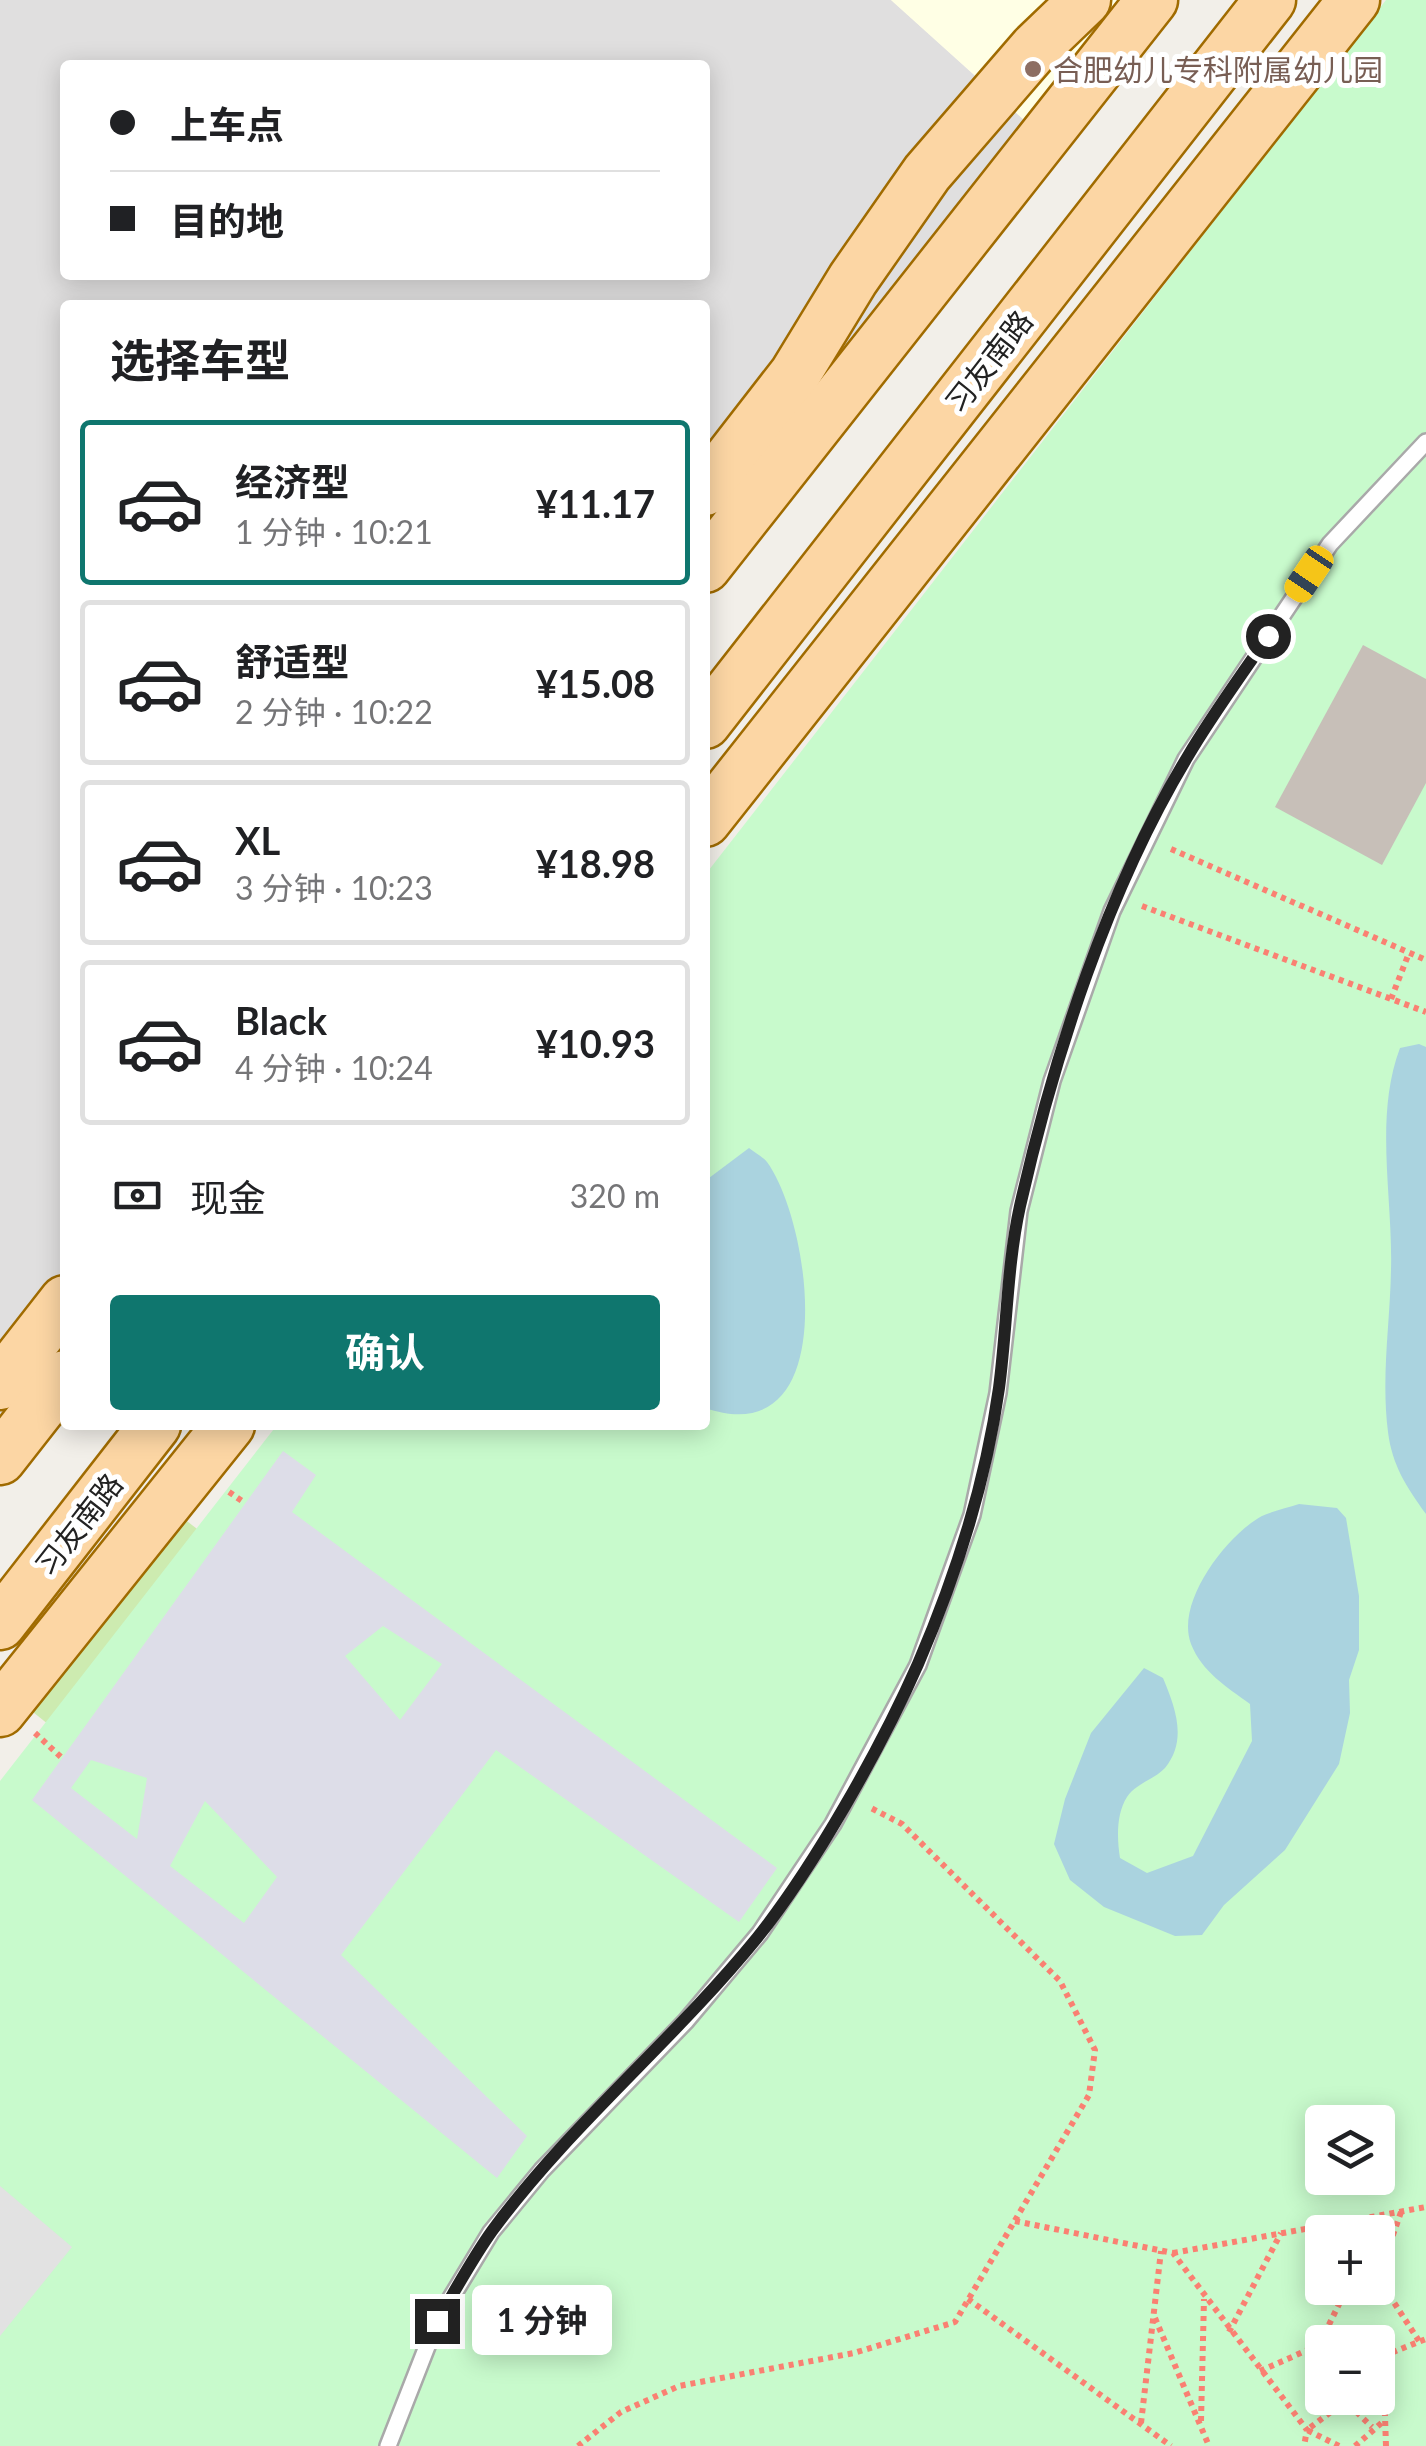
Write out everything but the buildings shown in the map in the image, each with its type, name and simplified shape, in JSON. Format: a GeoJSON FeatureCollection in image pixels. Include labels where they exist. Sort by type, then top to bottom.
{"type":"FeatureCollection","features":[{"type":"Feature","properties":{"kind":"main road"},"geometry":{"type":"LineString","coordinates":[[710,484],[795,374],[853,279],[927,173],[1035,48],[1085,0]]}},
{"type":"Feature","properties":{"kind":"main road"},"geometry":{"type":"LineString","coordinates":[[710,561],[1152,0]]}},
{"type":"Feature","properties":{"kind":"main road","name":"习友南路"},"geometry":{"type":"LineString","coordinates":[[710,716],[1270,0]]}},
{"type":"Feature","properties":{"kind":"main road"},"geometry":{"type":"LineString","coordinates":[[710,815],[1354,0]]}},
{"type":"Feature","properties":{"kind":"main road"},"geometry":{"type":"LineString","coordinates":[[0,1384],[60,1307]]}},
{"type":"Feature","properties":{"kind":"main road"},"geometry":{"type":"LineString","coordinates":[[0,1458],[60,1382]]}},
{"type":"Feature","properties":{"kind":"main road","name":"习友南路"},"geometry":{"type":"LineString","coordinates":[[0,1624],[152,1430]]}},
{"type":"Feature","properties":{"kind":"main road"},"geometry":{"type":"LineString","coordinates":[[0,1712],[225,1430]]}},
{"type":"Feature","properties":{"kind":"lane"},"geometry":{"type":"LineString","coordinates":[[388,2446],[437,2321],[491,2232],[542,2170],[686,2021],[760,1934],[848,1796],[918,1665],[972,1515],[998,1393],[1019,1212],[1052,1081],[1118,897],[1186,759],[1330,544],[1426,442]]}},
{"type":"Feature","properties":{"kind":"path"},"geometry":{"type":"LineString","coordinates":[[1147,838],[1426,960]]}},
{"type":"Feature","properties":{"kind":"path"},"geometry":{"type":"LineString","coordinates":[[1118,897],[1426,1012]]}},
{"type":"Feature","properties":{"kind":"path"},"geometry":{"type":"LineString","coordinates":[[1391,999],[1410,952]]}},
{"type":"Feature","properties":{"kind":"path"},"geometry":{"type":"LineString","coordinates":[[578,2446],[621,2412],[679,2386],[854,2353],[930,2333],[955,2322],[1089,2095],[1096,2050],[1060,1981],[902,1824],[848,1796]]}},
{"type":"Feature","properties":{"kind":"path"},"geometry":{"type":"LineString","coordinates":[[1384,2215],[1426,2207]]}},
{"type":"Feature","properties":{"kind":"path"},"geometry":{"type":"LineString","coordinates":[[1395,2229],[1401,2212]]}},
{"type":"Feature","properties":{"kind":"path"},"geometry":{"type":"LineString","coordinates":[[1015,2222],[1173,2253],[1305,2229]]}},
{"type":"Feature","properties":{"kind":"path"},"geometry":{"type":"LineString","coordinates":[[1229,2332],[1281,2234]]}},
{"type":"Feature","properties":{"kind":"path"},"geometry":{"type":"LineString","coordinates":[[1141,2424],[1161,2251]]}},
{"type":"Feature","properties":{"kind":"path"},"geometry":{"type":"LineString","coordinates":[[1173,2253],[1229,2332],[1307,2430],[1339,2446]]}},
{"type":"Feature","properties":{"kind":"path"},"geometry":{"type":"LineString","coordinates":[[1201,2428],[1204,2296]]}},
{"type":"Feature","properties":{"kind":"path"},"geometry":{"type":"LineString","coordinates":[[968,2299],[1172,2446]]}},
{"type":"Feature","properties":{"kind":"path"},"geometry":{"type":"LineString","coordinates":[[1386,2446],[1383,2356],[1422,2340],[1395,2302]]}},
{"type":"Feature","properties":{"kind":"path"},"geometry":{"type":"LineString","coordinates":[[1154,2315],[1209,2446]]}},
{"type":"Feature","properties":{"kind":"path"},"geometry":{"type":"LineString","coordinates":[[1260,2371],[1305,2354]]}},
{"type":"Feature","properties":{"kind":"path"},"geometry":{"type":"LineString","coordinates":[[1304,2446],[1307,2430],[1325,2415]]}},
{"type":"Feature","properties":{"kind":"path"},"geometry":{"type":"LineString","coordinates":[[1359,2415],[1372,2427]]}},
{"type":"Feature","properties":{"kind":"path"},"geometry":{"type":"LineString","coordinates":[[1355,2446],[1372,2427],[1385,2420]]}},
{"type":"Feature","properties":{"kind":"shaded area"},"geometry":{"type":"Polygon","coordinates":[[[0,0],[891,0],[1044,138],[710,561],[710,300],[60,300],[60,1382],[0,1459],[0,0]]]}},
{"type":"Feature","properties":{"kind":"shaded area","name":"合肥幼儿专科附属幼儿园"},"geometry":{"type":"Polygon","coordinates":[[[891,0],[1152,0],[1044,138],[891,0]]]}},
{"type":"Feature","properties":{"kind":"shaded area"},"geometry":{"type":"Polygon","coordinates":[[[283,1451],[316,1475],[292,1512],[777,1868],[739,1922],[496,1750],[341,1955],[527,2136],[497,2178],[32,1800],[283,1451]],[[383,1626],[345,1656],[400,1720],[442,1664],[383,1626]],[[91,1760],[71,1788],[137,1839],[147,1778],[91,1760]],[[205,1801],[170,1866],[244,1923],[277,1877],[205,1801]]]}},
{"type":"Feature","properties":{"kind":"shaded area"},"geometry":{"type":"Polygon","coordinates":[[[0,2186],[72,2247],[0,2336],[0,2186]]]}},
{"type":"Feature","properties":{"kind":"green space"},"geometry":{"type":"Polygon","coordinates":[[[1386,0],[1426,0],[1426,2446],[0,2446],[0,1781],[273,1430],[710,1430],[710,869],[1386,0]]]}},
{"type":"Feature","properties":{"kind":"green space"},"geometry":{"type":"Polygon","coordinates":[[[179,1515],[214,1542],[69,1741],[28,1708],[179,1515]]]}},
{"type":"Feature","properties":{"kind":"water"},"geometry":{"type":"Polygon","coordinates":[[[1419,1044],[1426,1047],[1426,1514],[1393,1455],[1385,1392],[1391,1270],[1388,1102],[1400,1048],[1419,1044]]]}},
{"type":"Feature","properties":{"kind":"water"},"geometry":{"type":"Polygon","coordinates":[[[749,1148],[767,1162],[783,1192],[796,1233],[804,1279],[805,1326],[797,1367],[779,1398],[749,1413],[710,1409],[710,1177],[749,1148]]]}},
{"type":"Feature","properties":{"kind":"water"},"geometry":{"type":"Polygon","coordinates":[[[1299,1504],[1337,1508],[1346,1518],[1359,1596],[1359,1650],[1349,1680],[1350,1713],[1339,1764],[1285,1850],[1224,1905],[1202,1935],[1175,1936],[1104,1907],[1070,1880],[1054,1844],[1065,1799],[1091,1733],[1144,1668],[1163,1678],[1178,1735],[1165,1768],[1135,1789],[1123,1804],[1118,1827],[1120,1858],[1147,1873],[1193,1856],[1252,1741],[1250,1704],[1208,1671],[1191,1644],[1190,1609],[1207,1571],[1234,1538],[1262,1516],[1299,1504]]]}},
{"type":"Feature","properties":{"kind":"place","name":"合肥幼儿专科附属幼儿园"},"geometry":{"type":"Point","coordinates":[1033,69]}},
{"type":"Feature","properties":{"kind":"route"},"geometry":{"type":"LineString","coordinates":[[437,2321],[491,2232],[542,2170],[686,2021],[760,1934],[833,1824],[918,1665],[972,1515],[998,1393],[1019,1212],[1052,1081],[1112,911],[1147,838],[1186,759],[1268,636]]}}]}
